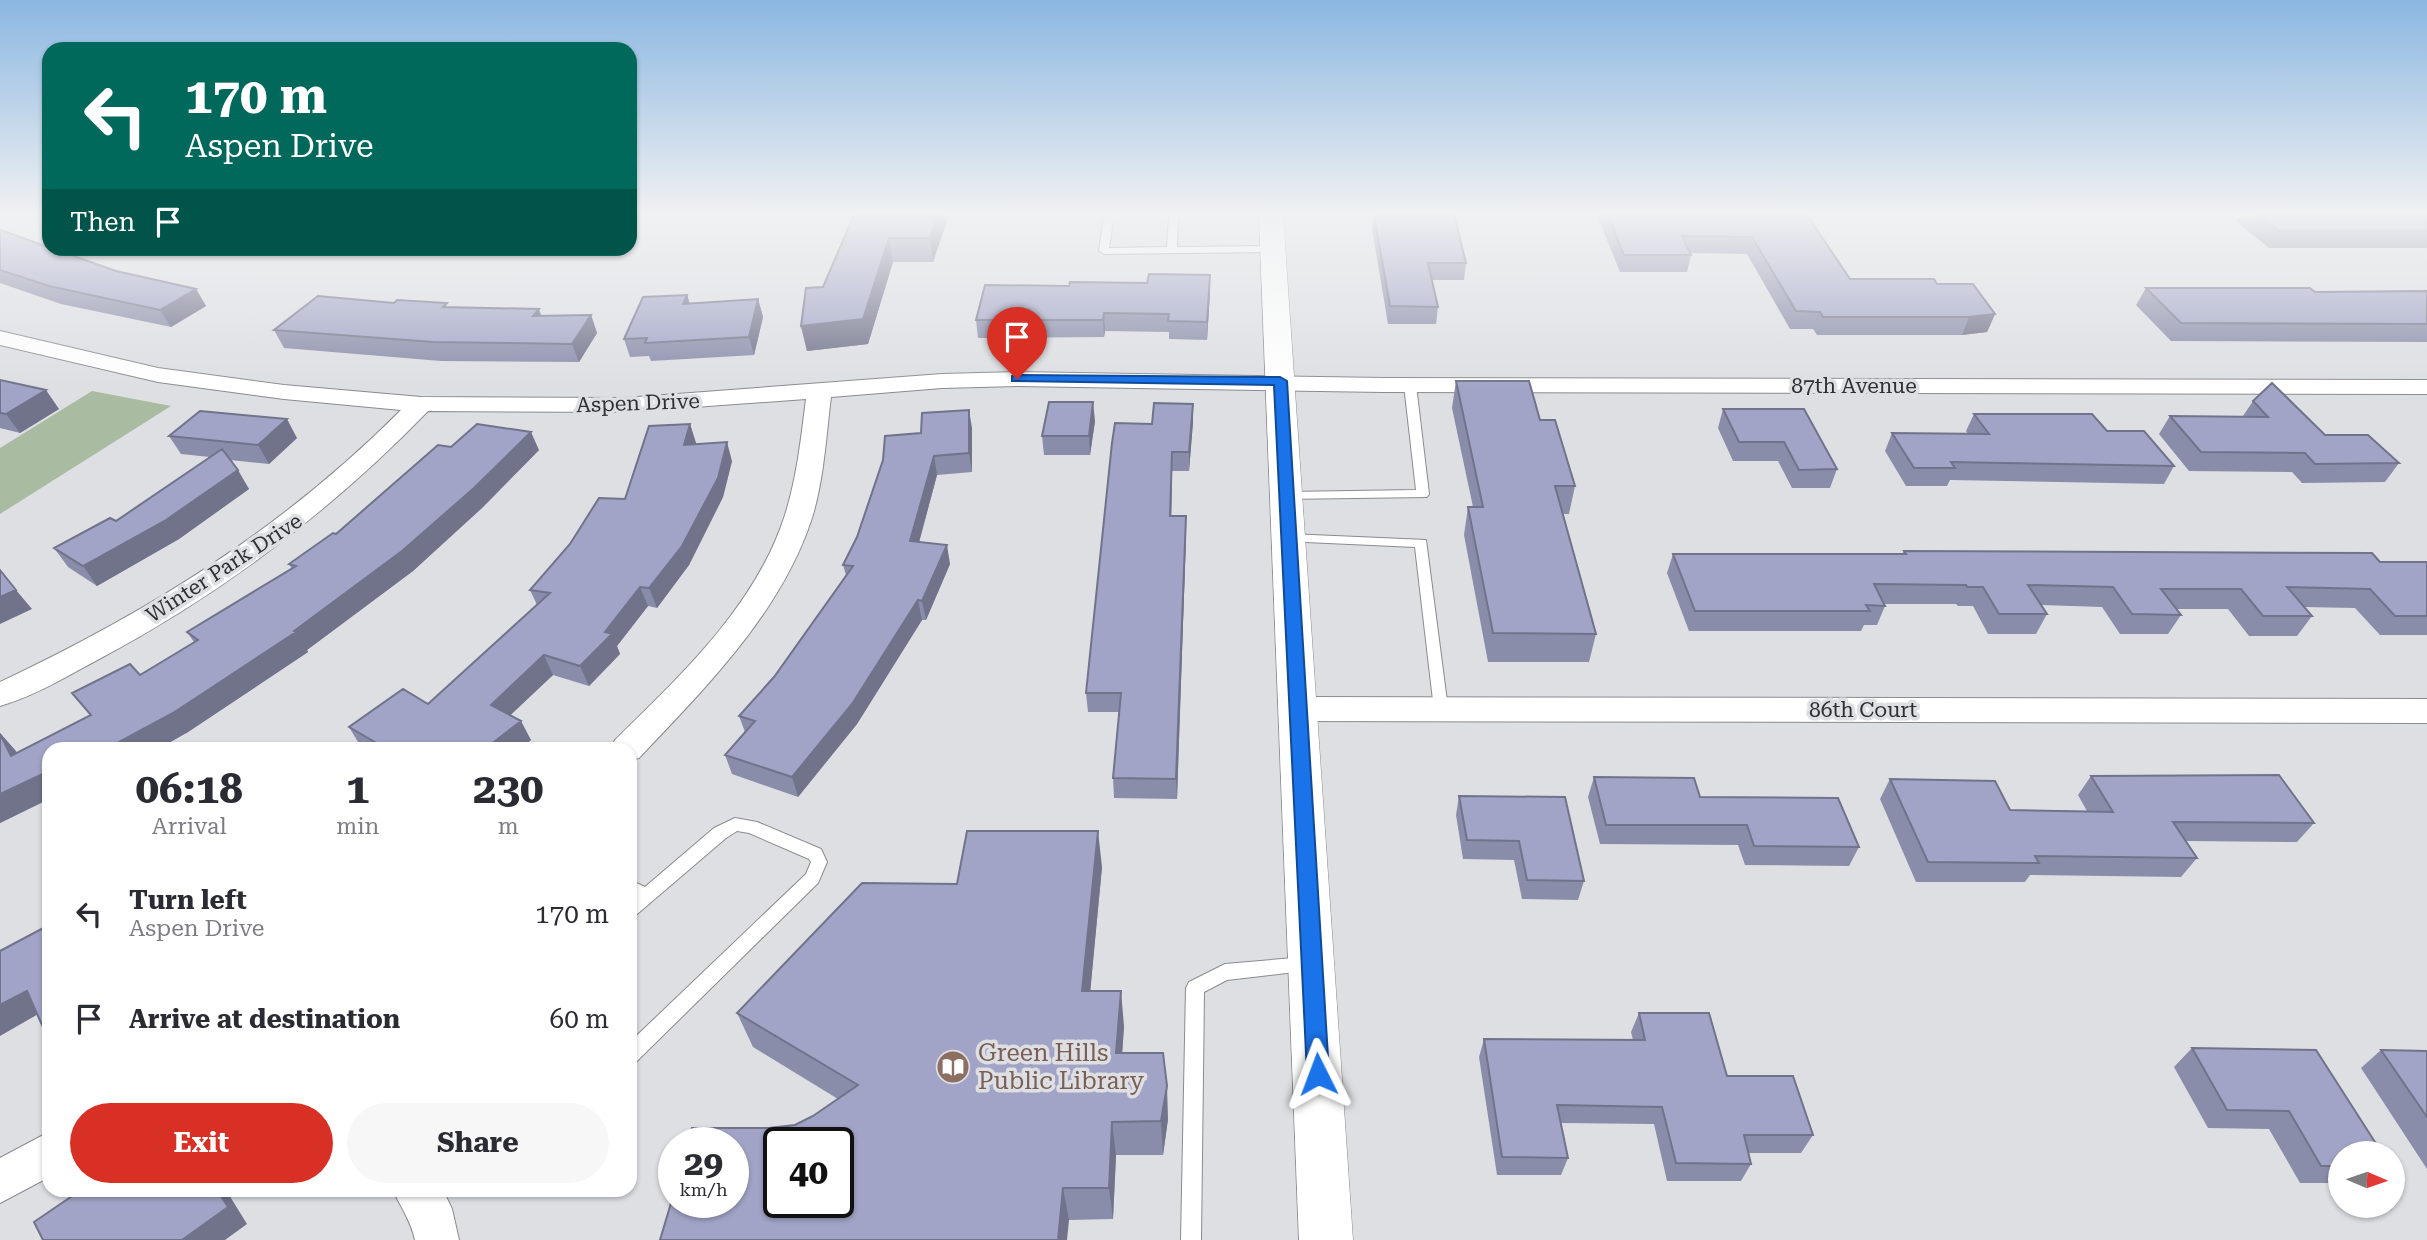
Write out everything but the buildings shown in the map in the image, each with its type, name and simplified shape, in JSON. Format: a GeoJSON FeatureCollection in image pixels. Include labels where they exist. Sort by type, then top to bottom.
{"type":"FeatureCollection","features":[{"type":"Feature","properties":{"kind":"street"},"geometry":{"type":"LineString","coordinates":[[1274,273],[1326,1240]]}},
{"type":"Feature","properties":{"kind":"street","name":"Aspen Drive"},"geometry":{"type":"LineString","coordinates":[[0,338],[158,375],[284,392],[421,404],[624,405],[990,379],[1280,381]]}},
{"type":"Feature","properties":{"kind":"street","name":"87th Avenue"},"geometry":{"type":"LineString","coordinates":[[1280,381],[1410,385],[2427,387]]}},
{"type":"Feature","properties":{"kind":"street"},"geometry":{"type":"LineString","coordinates":[[634,742],[690,684],[760,596],[797,520],[806,486],[819,391]]}},
{"type":"Feature","properties":{"kind":"street","name":"Winter Park Drive"},"geometry":{"type":"LineString","coordinates":[[0,695],[121,633],[264,545],[313,509],[357,470],[421,404]]}},
{"type":"Feature","properties":{"kind":"street","name":"86th Court"},"geometry":{"type":"LineString","coordinates":[[1298,709],[2427,711]]}},
{"type":"Feature","properties":{"kind":"street"},"geometry":{"type":"LineString","coordinates":[[0,1182],[42,1157]]}},
{"type":"Feature","properties":{"kind":"street"},"geometry":{"type":"LineString","coordinates":[[421,1197],[430,1209],[437,1240]]}},
{"type":"Feature","properties":{"kind":"lane"},"geometry":{"type":"LineString","coordinates":[[1287,496],[1423,494],[1410,385]]}},
{"type":"Feature","properties":{"kind":"lane"},"geometry":{"type":"LineString","coordinates":[[1289,538],[1421,543],[1441,709]]}},
{"type":"Feature","properties":{"kind":"lane"},"geometry":{"type":"LineString","coordinates":[[637,904],[720,833],[735,824],[751,827],[815,854],[819,862],[812,878],[637,1048]]}},
{"type":"Feature","properties":{"kind":"lane"},"geometry":{"type":"LineString","coordinates":[[637,891],[646,896]]}},
{"type":"Feature","properties":{"kind":"lane"},"geometry":{"type":"LineString","coordinates":[[1191,1240],[1195,988],[1225,972],[1312,964]]}},
{"type":"Feature","properties":{"kind":"green space"},"geometry":{"type":"Polygon","coordinates":[[[92,391],[171,406],[0,514],[0,448],[92,391]]]}},
{"type":"Feature","properties":{"kind":"place","name":"Green Hills Public Library"},"geometry":{"type":"Point","coordinates":[953,1067]}},
{"type":"Feature","properties":{"kind":"route"},"geometry":{"type":"LineString","coordinates":[[1017,379],[1280,381],[1318,1074]]}}]}
